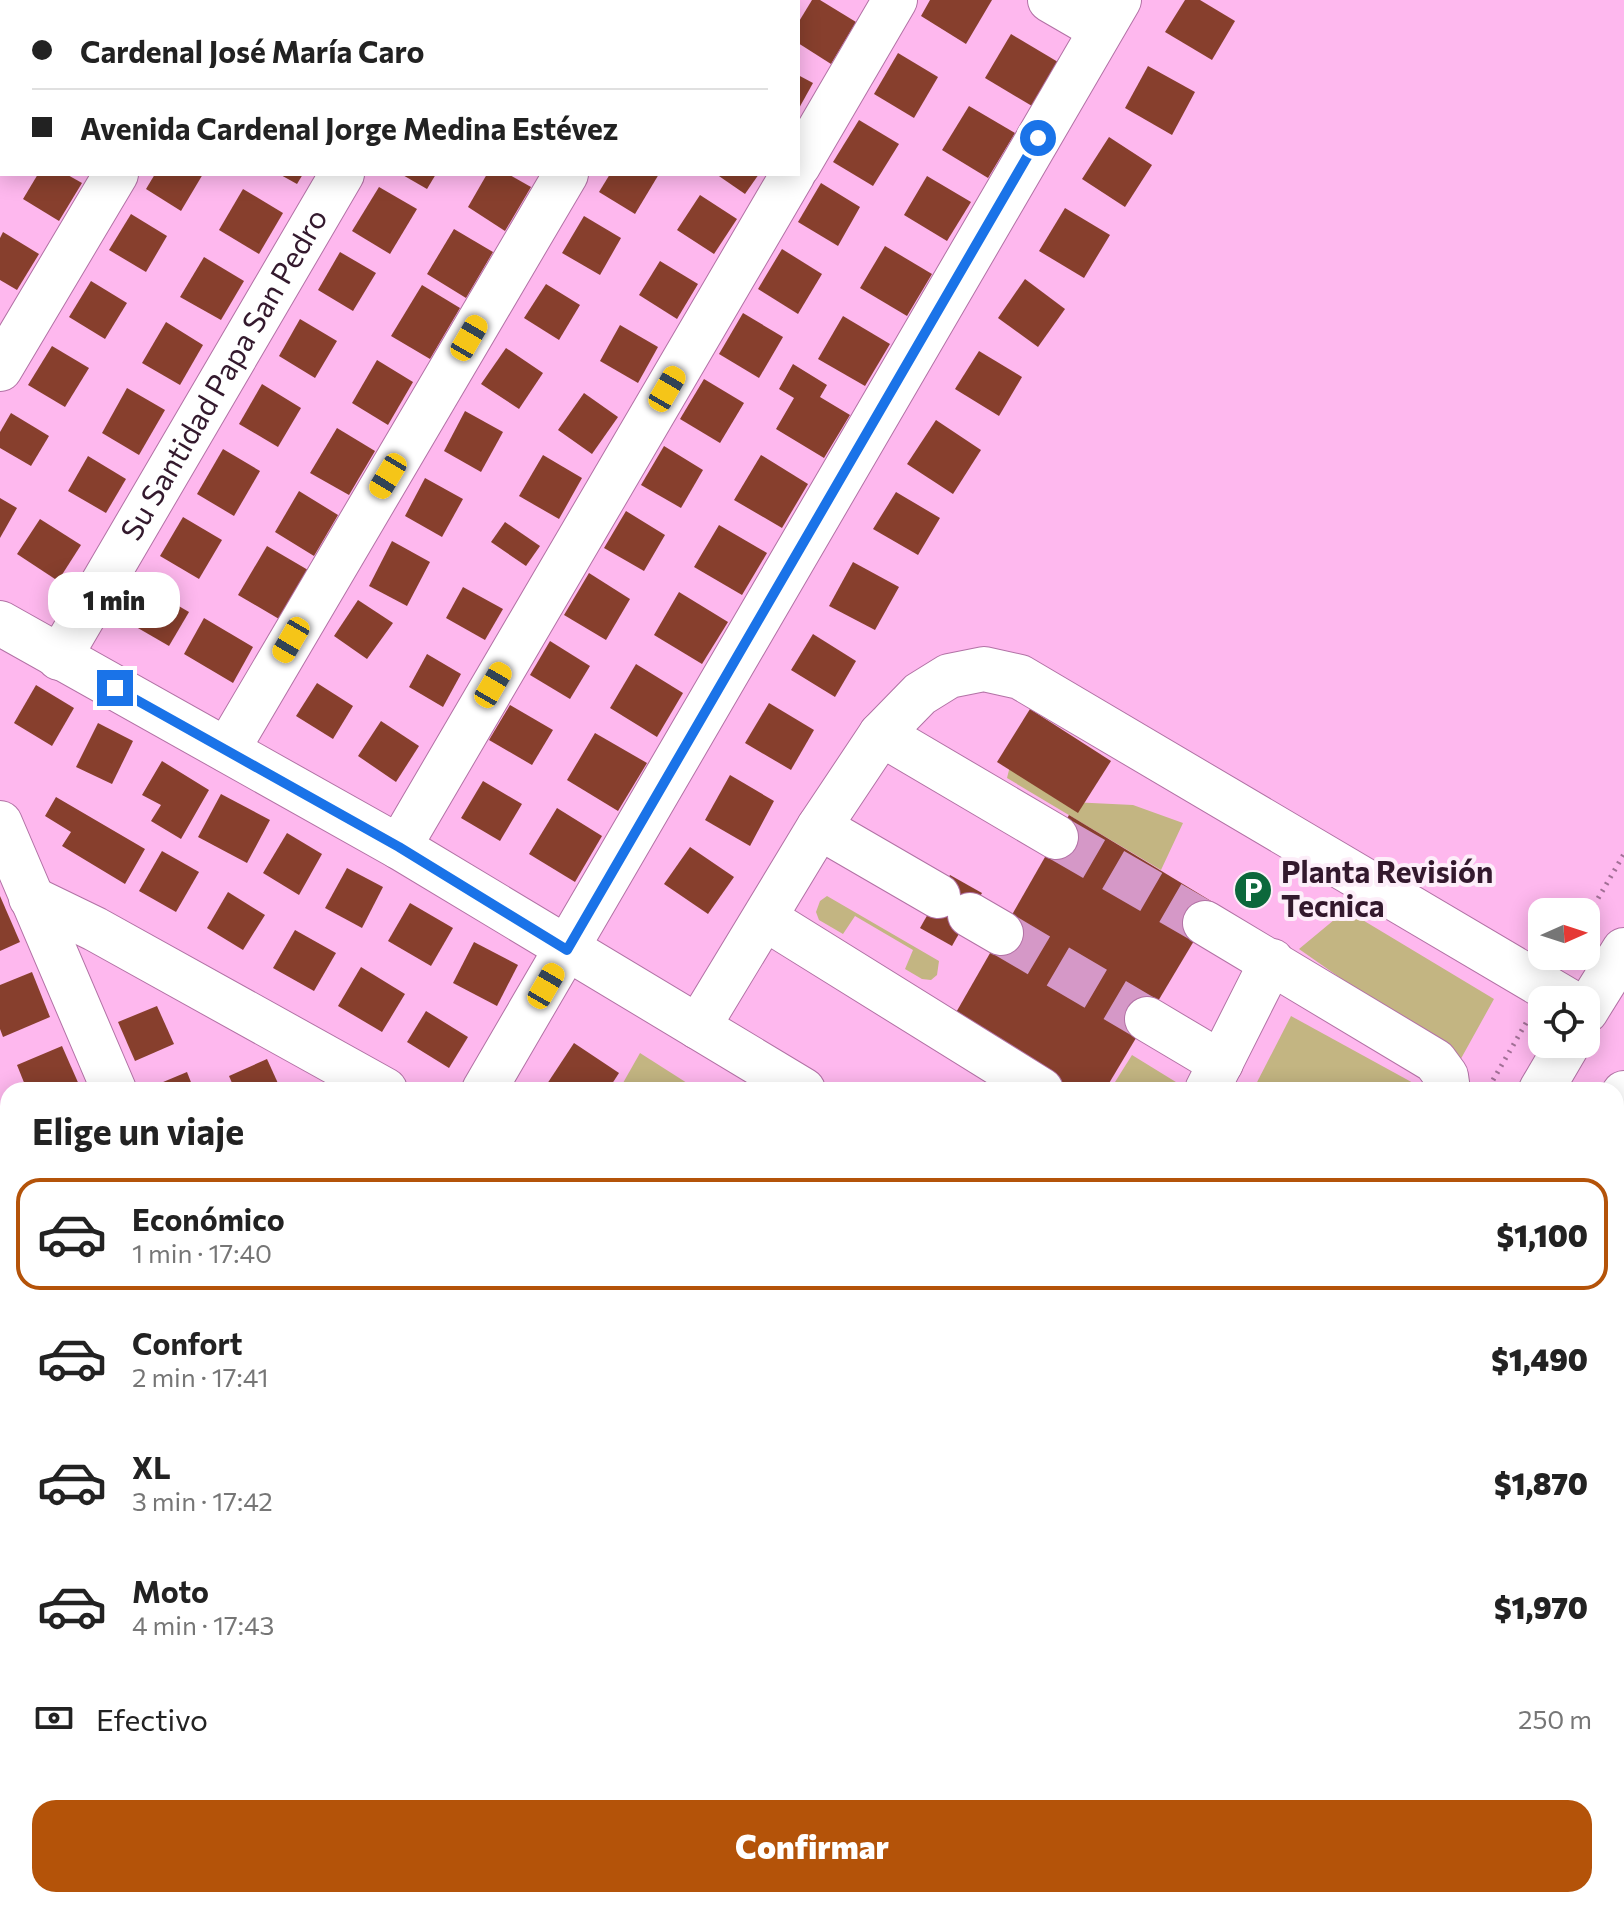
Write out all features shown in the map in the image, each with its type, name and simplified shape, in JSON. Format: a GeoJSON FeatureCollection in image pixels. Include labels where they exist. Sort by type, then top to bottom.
{"type":"FeatureCollection","features":[{"type":"Feature","properties":{"kind":"main road"},"geometry":{"type":"LineString","coordinates":[[800,163],[895,0]]}},
{"type":"Feature","properties":{"kind":"main road"},"geometry":{"type":"LineString","coordinates":[[489,1082],[1110,15],[1050,0]]}},
{"type":"Feature","properties":{"kind":"main road"},"geometry":{"type":"LineString","coordinates":[[0,369],[115,176]]}},
{"type":"Feature","properties":{"kind":"main road","name":"Su Santidad Papa San Pedro"},"geometry":{"type":"LineString","coordinates":[[59,658],[341,176]]}},
{"type":"Feature","properties":{"kind":"main road"},"geometry":{"type":"LineString","coordinates":[[227,750],[565,176]]}},
{"type":"Feature","properties":{"kind":"main road"},"geometry":{"type":"LineString","coordinates":[[399,847],[792,176]]}},
{"type":"Feature","properties":{"kind":"main road"},"geometry":{"type":"LineString","coordinates":[[0,623],[399,847],[790,1082]]}},
{"type":"Feature","properties":{"kind":"main road"},"geometry":{"type":"LineString","coordinates":[[698,1027],[819,827],[881,734],[920,694],[949,676],[984,669],[1020,677],[1543,986]]}},
{"type":"Feature","properties":{"kind":"main road"},"geometry":{"type":"LineString","coordinates":[[881,734],[1056,837]]}},
{"type":"Feature","properties":{"kind":"main road"},"geometry":{"type":"LineString","coordinates":[[0,823],[111,1082]]}},
{"type":"Feature","properties":{"kind":"main road"},"geometry":{"type":"LineString","coordinates":[[819,827],[969,915]]}},
{"type":"Feature","properties":{"kind":"main road"},"geometry":{"type":"LineString","coordinates":[[31,898],[95,929],[371,1082]]}},
{"type":"Feature","properties":{"kind":"main road"},"geometry":{"type":"LineString","coordinates":[[766,919],[1028,1082]]}},
{"type":"Feature","properties":{"kind":"main road"},"geometry":{"type":"LineString","coordinates":[[1205,923],[1435,1061],[1447,1082]]}},
{"type":"Feature","properties":{"kind":"main road"},"geometry":{"type":"LineString","coordinates":[[1600,989],[1624,950]]}},
{"type":"Feature","properties":{"kind":"main road"},"geometry":{"type":"LineString","coordinates":[[1147,1019],[1214,1076],[1272,961]]}},
{"type":"Feature","properties":{"kind":"main road"},"geometry":{"type":"LineString","coordinates":[[1546,1082],[1560,1058]]}},
{"type":"Feature","properties":{"kind":"path"},"geometry":{"type":"LineString","coordinates":[[1598,898],[1624,854]]}},
{"type":"Feature","properties":{"kind":"shaded area"},"geometry":{"type":"Polygon","coordinates":[[[1010,766],[1071,802],[1133,805],[1183,823],[1161,870],[1007,778],[1010,766]]]}},
{"type":"Feature","properties":{"kind":"shaded area"},"geometry":{"type":"Polygon","coordinates":[[[827,896],[939,961],[937,975],[931,980],[922,979],[905,969],[913,950],[855,916],[843,934],[819,920],[816,912],[820,901],[827,896]]]}},
{"type":"Feature","properties":{"kind":"shaded area"},"geometry":{"type":"Polygon","coordinates":[[[1346,910],[1494,999],[1453,1073],[1436,1045],[1299,949],[1346,910]]]}},
{"type":"Feature","properties":{"kind":"shaded area"},"geometry":{"type":"Polygon","coordinates":[[[1291,1016],[1411,1082],[1257,1082],[1291,1016]]]}},
{"type":"Feature","properties":{"kind":"shaded area"},"geometry":{"type":"Polygon","coordinates":[[[640,1053],[685,1082],[624,1082],[640,1053]]]}},
{"type":"Feature","properties":{"kind":"shaded area"},"geometry":{"type":"Polygon","coordinates":[[[1132,1055],[1176,1082],[1115,1082],[1132,1055]]]}},
{"type":"Feature","properties":{"kind":"building"},"geometry":{"type":"Polygon","coordinates":[[[812,0],[820,0],[856,22],[831,64],[800,44],[800,20],[812,0]]]}},
{"type":"Feature","properties":{"kind":"building"},"geometry":{"type":"Polygon","coordinates":[[[930,0],[992,0],[966,44],[921,16],[930,0]]]}},
{"type":"Feature","properties":{"kind":"building"},"geometry":{"type":"Polygon","coordinates":[[[1185,0],[1200,0],[1235,21],[1212,60],[1165,32],[1185,0]]]}},
{"type":"Feature","properties":{"kind":"building"},"geometry":{"type":"Polygon","coordinates":[[[1011,34],[1058,62],[1032,106],[985,78],[1011,34]]]}},
{"type":"Feature","properties":{"kind":"building"},"geometry":{"type":"Polygon","coordinates":[[[898,53],[938,77],[914,118],[874,94],[898,53]]]}},
{"type":"Feature","properties":{"kind":"building"},"geometry":{"type":"Polygon","coordinates":[[[1148,66],[1195,92],[1172,135],[1125,108],[1148,66]]]}},
{"type":"Feature","properties":{"kind":"building"},"geometry":{"type":"Polygon","coordinates":[[[800,76],[813,83],[800,106],[800,76]]]}},
{"type":"Feature","properties":{"kind":"building"},"geometry":{"type":"Polygon","coordinates":[[[969,106],[1015,133],[988,178],[942,150],[969,106]]]}},
{"type":"Feature","properties":{"kind":"building"},"geometry":{"type":"Polygon","coordinates":[[[859,120],[899,144],[873,186],[833,162],[859,120]]]}},
{"type":"Feature","properties":{"kind":"building"},"geometry":{"type":"Polygon","coordinates":[[[1109,137],[1152,165],[1125,207],[1082,179],[1109,137]]]}},
{"type":"Feature","properties":{"kind":"building"},"geometry":{"type":"Polygon","coordinates":[[[37,176],[70,176],[82,183],[59,221],[23,199],[37,176]]]}},
{"type":"Feature","properties":{"kind":"building"},"geometry":{"type":"Polygon","coordinates":[[[154,176],[202,176],[181,211],[146,189],[154,176]]]}},
{"type":"Feature","properties":{"kind":"building"},"geometry":{"type":"Polygon","coordinates":[[[283,176],[302,176],[297,184],[283,176]]]}},
{"type":"Feature","properties":{"kind":"building"},"geometry":{"type":"Polygon","coordinates":[[[404,176],[435,176],[427,189],[404,176]]]}},
{"type":"Feature","properties":{"kind":"building"},"geometry":{"type":"Polygon","coordinates":[[[486,176],[512,176],[531,187],[505,231],[468,207],[486,176]]]}},
{"type":"Feature","properties":{"kind":"building"},"geometry":{"type":"Polygon","coordinates":[[[609,176],[658,176],[635,214],[599,192],[609,176]]]}},
{"type":"Feature","properties":{"kind":"building"},"geometry":{"type":"Polygon","coordinates":[[[719,176],[758,176],[745,194],[719,176]]]}},
{"type":"Feature","properties":{"kind":"building"},"geometry":{"type":"Polygon","coordinates":[[[927,176],[971,202],[947,241],[904,215],[927,176]]]}},
{"type":"Feature","properties":{"kind":"building"},"geometry":{"type":"Polygon","coordinates":[[[821,183],[860,207],[838,246],[798,222],[821,183]]]}},
{"type":"Feature","properties":{"kind":"building"},"geometry":{"type":"Polygon","coordinates":[[[379,187],[417,209],[390,254],[352,231],[379,187]]]}},
{"type":"Feature","properties":{"kind":"building"},"geometry":{"type":"Polygon","coordinates":[[[243,189],[283,213],[259,254],[219,230],[243,189]]]}},
{"type":"Feature","properties":{"kind":"building"},"geometry":{"type":"Polygon","coordinates":[[[700,195],[737,219],[714,254],[677,230],[700,195]]]}},
{"type":"Feature","properties":{"kind":"building"},"geometry":{"type":"Polygon","coordinates":[[[1065,208],[1110,235],[1084,278],[1039,251],[1065,208]]]}},
{"type":"Feature","properties":{"kind":"building"},"geometry":{"type":"Polygon","coordinates":[[[131,214],[167,236],[146,272],[109,250],[131,214]]]}},
{"type":"Feature","properties":{"kind":"building"},"geometry":{"type":"Polygon","coordinates":[[[584,216],[621,238],[600,275],[562,253],[584,216]]]}},
{"type":"Feature","properties":{"kind":"building"},"geometry":{"type":"Polygon","coordinates":[[[454,229],[493,252],[466,298],[427,274],[454,229]]]}},
{"type":"Feature","properties":{"kind":"building"},"geometry":{"type":"Polygon","coordinates":[[[3,232],[39,254],[17,290],[0,280],[0,238],[3,232]]]}},
{"type":"Feature","properties":{"kind":"building"},"geometry":{"type":"Polygon","coordinates":[[[885,246],[932,274],[907,316],[860,288],[885,246]]]}},
{"type":"Feature","properties":{"kind":"building"},"geometry":{"type":"Polygon","coordinates":[[[782,249],[822,274],[798,314],[758,289],[782,249]]]}},
{"type":"Feature","properties":{"kind":"building"},"geometry":{"type":"Polygon","coordinates":[[[340,252],[376,273],[353,311],[318,290],[340,252]]]}},
{"type":"Feature","properties":{"kind":"building"},"geometry":{"type":"Polygon","coordinates":[[[204,257],[244,281],[221,320],[180,297],[204,257]]]}},
{"type":"Feature","properties":{"kind":"building"},"geometry":{"type":"Polygon","coordinates":[[[660,261],[698,284],[677,319],[639,295],[660,261]]]}},
{"type":"Feature","properties":{"kind":"building"},"geometry":{"type":"Polygon","coordinates":[[[1025,279],[1065,309],[1038,347],[998,318],[1025,279]]]}},
{"type":"Feature","properties":{"kind":"building"},"geometry":{"type":"Polygon","coordinates":[[[91,281],[127,303],[105,339],[69,317],[91,281]]]}},
{"type":"Feature","properties":{"kind":"building"},"geometry":{"type":"Polygon","coordinates":[[[546,284],[580,305],[559,340],[524,318],[546,284]]]}},
{"type":"Feature","properties":{"kind":"building"},"geometry":{"type":"Polygon","coordinates":[[[422,285],[460,308],[430,359],[391,336],[422,285]]]}},
{"type":"Feature","properties":{"kind":"building"},"geometry":{"type":"Polygon","coordinates":[[[743,313],[783,337],[759,378],[719,354],[743,313]]]}},
{"type":"Feature","properties":{"kind":"building"},"geometry":{"type":"Polygon","coordinates":[[[843,316],[890,344],[865,386],[818,359],[843,316]]]}},
{"type":"Feature","properties":{"kind":"building"},"geometry":{"type":"Polygon","coordinates":[[[300,319],[337,341],[315,378],[279,356],[300,319]]]}},
{"type":"Feature","properties":{"kind":"building"},"geometry":{"type":"Polygon","coordinates":[[[166,322],[203,345],[180,385],[142,363],[166,322]]]}},
{"type":"Feature","properties":{"kind":"building"},"geometry":{"type":"Polygon","coordinates":[[[620,325],[658,347],[638,383],[600,361],[620,325]]]}},
{"type":"Feature","properties":{"kind":"building"},"geometry":{"type":"Polygon","coordinates":[[[52,346],[89,368],[65,407],[28,385],[52,346]]]}},
{"type":"Feature","properties":{"kind":"building"},"geometry":{"type":"Polygon","coordinates":[[[506,348],[543,373],[519,409],[481,384],[506,348]]]}},
{"type":"Feature","properties":{"kind":"building"},"geometry":{"type":"Polygon","coordinates":[[[979,351],[1022,377],[999,416],[955,389],[979,351]]]}},
{"type":"Feature","properties":{"kind":"building"},"geometry":{"type":"Polygon","coordinates":[[[377,360],[413,382],[388,425],[352,403],[377,360]]]}},
{"type":"Feature","properties":{"kind":"building"},"geometry":{"type":"Polygon","coordinates":[[[793,364],[827,385],[820,397],[850,415],[824,458],[776,429],[794,398],[779,389],[793,364]]]}},
{"type":"Feature","properties":{"kind":"building"},"geometry":{"type":"Polygon","coordinates":[[[704,379],[744,403],[720,443],[680,419],[704,379]]]}},
{"type":"Feature","properties":{"kind":"building"},"geometry":{"type":"Polygon","coordinates":[[[262,384],[301,408],[278,447],[239,424],[262,384]]]}},
{"type":"Feature","properties":{"kind":"building"},"geometry":{"type":"Polygon","coordinates":[[[127,388],[165,410],[139,455],[102,433],[127,388]]]}},
{"type":"Feature","properties":{"kind":"building"},"geometry":{"type":"Polygon","coordinates":[[[584,393],[618,417],[592,454],[558,430],[584,393]]]}},
{"type":"Feature","properties":{"kind":"building"},"geometry":{"type":"Polygon","coordinates":[[[465,411],[503,432],[481,472],[444,451],[465,411]]]}},
{"type":"Feature","properties":{"kind":"building"},"geometry":{"type":"Polygon","coordinates":[[[11,413],[49,436],[31,466],[0,448],[0,432],[11,413]]]}},
{"type":"Feature","properties":{"kind":"building"},"geometry":{"type":"Polygon","coordinates":[[[936,420],[981,450],[953,494],[907,464],[936,420]]]}},
{"type":"Feature","properties":{"kind":"building"},"geometry":{"type":"Polygon","coordinates":[[[337,428],[375,451],[349,495],[310,473],[337,428]]]}},
{"type":"Feature","properties":{"kind":"building"},"geometry":{"type":"Polygon","coordinates":[[[664,446],[703,470],[681,508],[641,485],[664,446]]]}},
{"type":"Feature","properties":{"kind":"building"},"geometry":{"type":"Polygon","coordinates":[[[223,449],[260,471],[234,516],[197,494],[223,449]]]}},
{"type":"Feature","properties":{"kind":"building"},"geometry":{"type":"Polygon","coordinates":[[[543,455],[582,478],[559,519],[519,496],[543,455]]]}},
{"type":"Feature","properties":{"kind":"building"},"geometry":{"type":"Polygon","coordinates":[[[761,455],[808,484],[782,528],[734,500],[761,455]]]}},
{"type":"Feature","properties":{"kind":"building"},"geometry":{"type":"Polygon","coordinates":[[[88,456],[126,479],[106,513],[68,491],[88,456]]]}},
{"type":"Feature","properties":{"kind":"building"},"geometry":{"type":"Polygon","coordinates":[[[425,478],[463,499],[442,537],[405,516],[425,478]]]}},
{"type":"Feature","properties":{"kind":"building"},"geometry":{"type":"Polygon","coordinates":[[[299,491],[338,515],[314,556],[275,532],[299,491]]]}},
{"type":"Feature","properties":{"kind":"building"},"geometry":{"type":"Polygon","coordinates":[[[896,492],[940,518],[918,555],[873,529],[896,492]]]}},
{"type":"Feature","properties":{"kind":"building"},"geometry":{"type":"Polygon","coordinates":[[[0,498],[17,508],[0,538],[0,498]]]}},
{"type":"Feature","properties":{"kind":"building"},"geometry":{"type":"Polygon","coordinates":[[[626,511],[665,535],[644,571],[604,548],[626,511]]]}},
{"type":"Feature","properties":{"kind":"building"},"geometry":{"type":"Polygon","coordinates":[[[183,517],[222,540],[199,579],[160,556],[183,517]]]}},
{"type":"Feature","properties":{"kind":"building"},"geometry":{"type":"Polygon","coordinates":[[[40,519],[81,545],[58,581],[17,554],[40,519]]]}},
{"type":"Feature","properties":{"kind":"building"},"geometry":{"type":"Polygon","coordinates":[[[505,522],[540,546],[526,566],[491,542],[505,522]]]}},
{"type":"Feature","properties":{"kind":"building"},"geometry":{"type":"Polygon","coordinates":[[[719,525],[767,553],[742,595],[694,567],[719,525]]]}},
{"type":"Feature","properties":{"kind":"building"},"geometry":{"type":"Polygon","coordinates":[[[392,541],[430,562],[407,606],[369,586],[392,541]]]}},
{"type":"Feature","properties":{"kind":"building"},"geometry":{"type":"Polygon","coordinates":[[[267,546],[308,570],[279,619],[238,595],[267,546]]]}},
{"type":"Feature","properties":{"kind":"building"},"geometry":{"type":"Polygon","coordinates":[[[853,562],[899,587],[875,630],[829,606],[853,562]]]}},
{"type":"Feature","properties":{"kind":"building"},"geometry":{"type":"Polygon","coordinates":[[[589,573],[630,599],[606,640],[564,615],[589,573]]]}},
{"type":"Feature","properties":{"kind":"building"},"geometry":{"type":"Polygon","coordinates":[[[463,587],[503,609],[485,640],[446,618],[463,587]]]}},
{"type":"Feature","properties":{"kind":"building"},"geometry":{"type":"Polygon","coordinates":[[[151,590],[189,612],[169,646],[131,624],[151,590]]]}},
{"type":"Feature","properties":{"kind":"building"},"geometry":{"type":"Polygon","coordinates":[[[679,592],[728,622],[702,664],[654,635],[679,592]]]}},
{"type":"Feature","properties":{"kind":"building"},"geometry":{"type":"Polygon","coordinates":[[[358,600],[393,623],[367,659],[334,636],[358,600]]]}},
{"type":"Feature","properties":{"kind":"building"},"geometry":{"type":"Polygon","coordinates":[[[204,618],[253,647],[233,683],[184,654],[204,618]]]}},
{"type":"Feature","properties":{"kind":"building"},"geometry":{"type":"Polygon","coordinates":[[[813,634],[856,661],[835,697],[791,670],[813,634]]]}},
{"type":"Feature","properties":{"kind":"building"},"geometry":{"type":"Polygon","coordinates":[[[550,641],[590,666],[570,699],[530,675],[550,641]]]}},
{"type":"Feature","properties":{"kind":"building"},"geometry":{"type":"Polygon","coordinates":[[[427,654],[461,674],[443,707],[409,687],[427,654]]]}},
{"type":"Feature","properties":{"kind":"building"},"geometry":{"type":"Polygon","coordinates":[[[636,664],[683,693],[657,737],[610,708],[636,664]]]}},
{"type":"Feature","properties":{"kind":"building"},"geometry":{"type":"Polygon","coordinates":[[[317,683],[353,706],[333,739],[296,716],[317,683]]]}},
{"type":"Feature","properties":{"kind":"building"},"geometry":{"type":"Polygon","coordinates":[[[36,685],[74,708],[52,746],[14,723],[36,685]]]}},
{"type":"Feature","properties":{"kind":"building"},"geometry":{"type":"Polygon","coordinates":[[[769,703],[814,730],[791,770],[745,743],[769,703]]]}},
{"type":"Feature","properties":{"kind":"building"},"geometry":{"type":"Polygon","coordinates":[[[510,705],[553,730],[532,765],[489,740],[510,705]]]}},
{"type":"Feature","properties":{"kind":"building"},"geometry":{"type":"Polygon","coordinates":[[[1030,709],[1111,761],[1078,813],[997,762],[1030,709]]]}},
{"type":"Feature","properties":{"kind":"building"},"geometry":{"type":"Polygon","coordinates":[[[381,721],[419,746],[396,782],[358,756],[381,721]]]}},
{"type":"Feature","properties":{"kind":"building"},"geometry":{"type":"Polygon","coordinates":[[[98,723],[133,741],[112,784],[76,767],[98,723]]]}},
{"type":"Feature","properties":{"kind":"building"},"geometry":{"type":"Polygon","coordinates":[[[595,733],[647,763],[618,811],[567,780],[595,733]]]}},
{"type":"Feature","properties":{"kind":"building"},"geometry":{"type":"Polygon","coordinates":[[[162,761],[209,790],[181,839],[151,821],[161,805],[142,795],[162,761]]]}},
{"type":"Feature","properties":{"kind":"building"},"geometry":{"type":"Polygon","coordinates":[[[730,775],[774,801],[750,846],[705,820],[730,775]]]}},
{"type":"Feature","properties":{"kind":"building"},"geometry":{"type":"Polygon","coordinates":[[[483,781],[522,804],[500,841],[461,818],[483,781]]]}},
{"type":"Feature","properties":{"kind":"building"},"geometry":{"type":"Polygon","coordinates":[[[221,794],[270,820],[247,863],[198,837],[221,794]]]}},
{"type":"Feature","properties":{"kind":"building"},"geometry":{"type":"Polygon","coordinates":[[[56,797],[145,849],[125,884],[62,846],[71,832],[45,816],[56,797]]]}},
{"type":"Feature","properties":{"kind":"building"},"geometry":{"type":"Polygon","coordinates":[[[557,808],[602,836],[575,882],[529,854],[557,808]]]}},
{"type":"Feature","properties":{"kind":"building"},"geometry":{"type":"Polygon","coordinates":[[[1069,815],[1216,904],[1110,1082],[1050,1082],[950,1023],[1069,815]]]}},
{"type":"Feature","properties":{"kind":"building"},"geometry":{"type":"Polygon","coordinates":[[[287,833],[322,854],[299,895],[263,873],[287,833]]]}},
{"type":"Feature","properties":{"kind":"building"},"geometry":{"type":"Polygon","coordinates":[[[690,847],[734,877],[708,914],[664,884],[690,847]]]}},
{"type":"Feature","properties":{"kind":"building"},"geometry":{"type":"Polygon","coordinates":[[[162,851],[199,872],[176,912],[139,891],[162,851]]]}},
{"type":"Feature","properties":{"kind":"building"},"geometry":{"type":"Polygon","coordinates":[[[347,868],[383,887],[362,928],[325,908],[347,868]]]}},
{"type":"Feature","properties":{"kind":"building"},"geometry":{"type":"Polygon","coordinates":[[[950,875],[982,893],[952,946],[920,928],[950,875]]]}},
{"type":"Feature","properties":{"kind":"building"},"geometry":{"type":"Polygon","coordinates":[[[228,892],[265,915],[243,950],[207,928],[228,892]]]}},
{"type":"Feature","properties":{"kind":"building"},"geometry":{"type":"Polygon","coordinates":[[[0,896],[20,942],[0,951],[0,896]]]}},
{"type":"Feature","properties":{"kind":"building"},"geometry":{"type":"Polygon","coordinates":[[[410,903],[453,928],[431,966],[388,941],[410,903]]]}},
{"type":"Feature","properties":{"kind":"building"},"geometry":{"type":"Polygon","coordinates":[[[295,930],[336,953],[314,991],[273,968],[295,930]]]}},
{"type":"Feature","properties":{"kind":"building"},"geometry":{"type":"Polygon","coordinates":[[[474,942],[518,965],[497,1006],[453,983],[474,942]]]}},
{"type":"Feature","properties":{"kind":"building"},"geometry":{"type":"Polygon","coordinates":[[[361,967],[405,994],[382,1032],[338,1006],[361,967]]]}},
{"type":"Feature","properties":{"kind":"building"},"geometry":{"type":"Polygon","coordinates":[[[32,972],[50,1017],[3,1037],[0,1029],[0,985],[32,972]]]}},
{"type":"Feature","properties":{"kind":"building"},"geometry":{"type":"Polygon","coordinates":[[[157,1006],[174,1044],[135,1061],[118,1022],[157,1006]]]}},
{"type":"Feature","properties":{"kind":"building"},"geometry":{"type":"Polygon","coordinates":[[[426,1011],[468,1037],[449,1068],[407,1042],[426,1011]]]}},
{"type":"Feature","properties":{"kind":"building"},"geometry":{"type":"Polygon","coordinates":[[[574,1043],[619,1073],[613,1082],[548,1082],[574,1043]]]}},
{"type":"Feature","properties":{"kind":"building"},"geometry":{"type":"Polygon","coordinates":[[[62,1046],[78,1082],[24,1082],[17,1065],[62,1046]]]}},
{"type":"Feature","properties":{"kind":"building"},"geometry":{"type":"Polygon","coordinates":[[[267,1059],[277,1082],[232,1082],[229,1076],[267,1059]]]}},
{"type":"Feature","properties":{"kind":"building"},"geometry":{"type":"Polygon","coordinates":[[[187,1072],[191,1082],[163,1082],[187,1072]]]}},
{"type":"Feature","properties":{"kind":"tunnel"},"geometry":{"type":"LineString","coordinates":[[1056,837],[1205,923]]}},
{"type":"Feature","properties":{"kind":"tunnel"},"geometry":{"type":"LineString","coordinates":[[1001,933],[1147,1019]]}},
{"type":"Feature","properties":{"kind":"place","name":"Planta Revisión Tecnica"},"geometry":{"type":"Point","coordinates":[1253,890]}},
{"type":"Feature","properties":{"kind":"route"},"geometry":{"type":"LineString","coordinates":[[115,688],[399,847],[567,950],[1038,138]]}}]}
